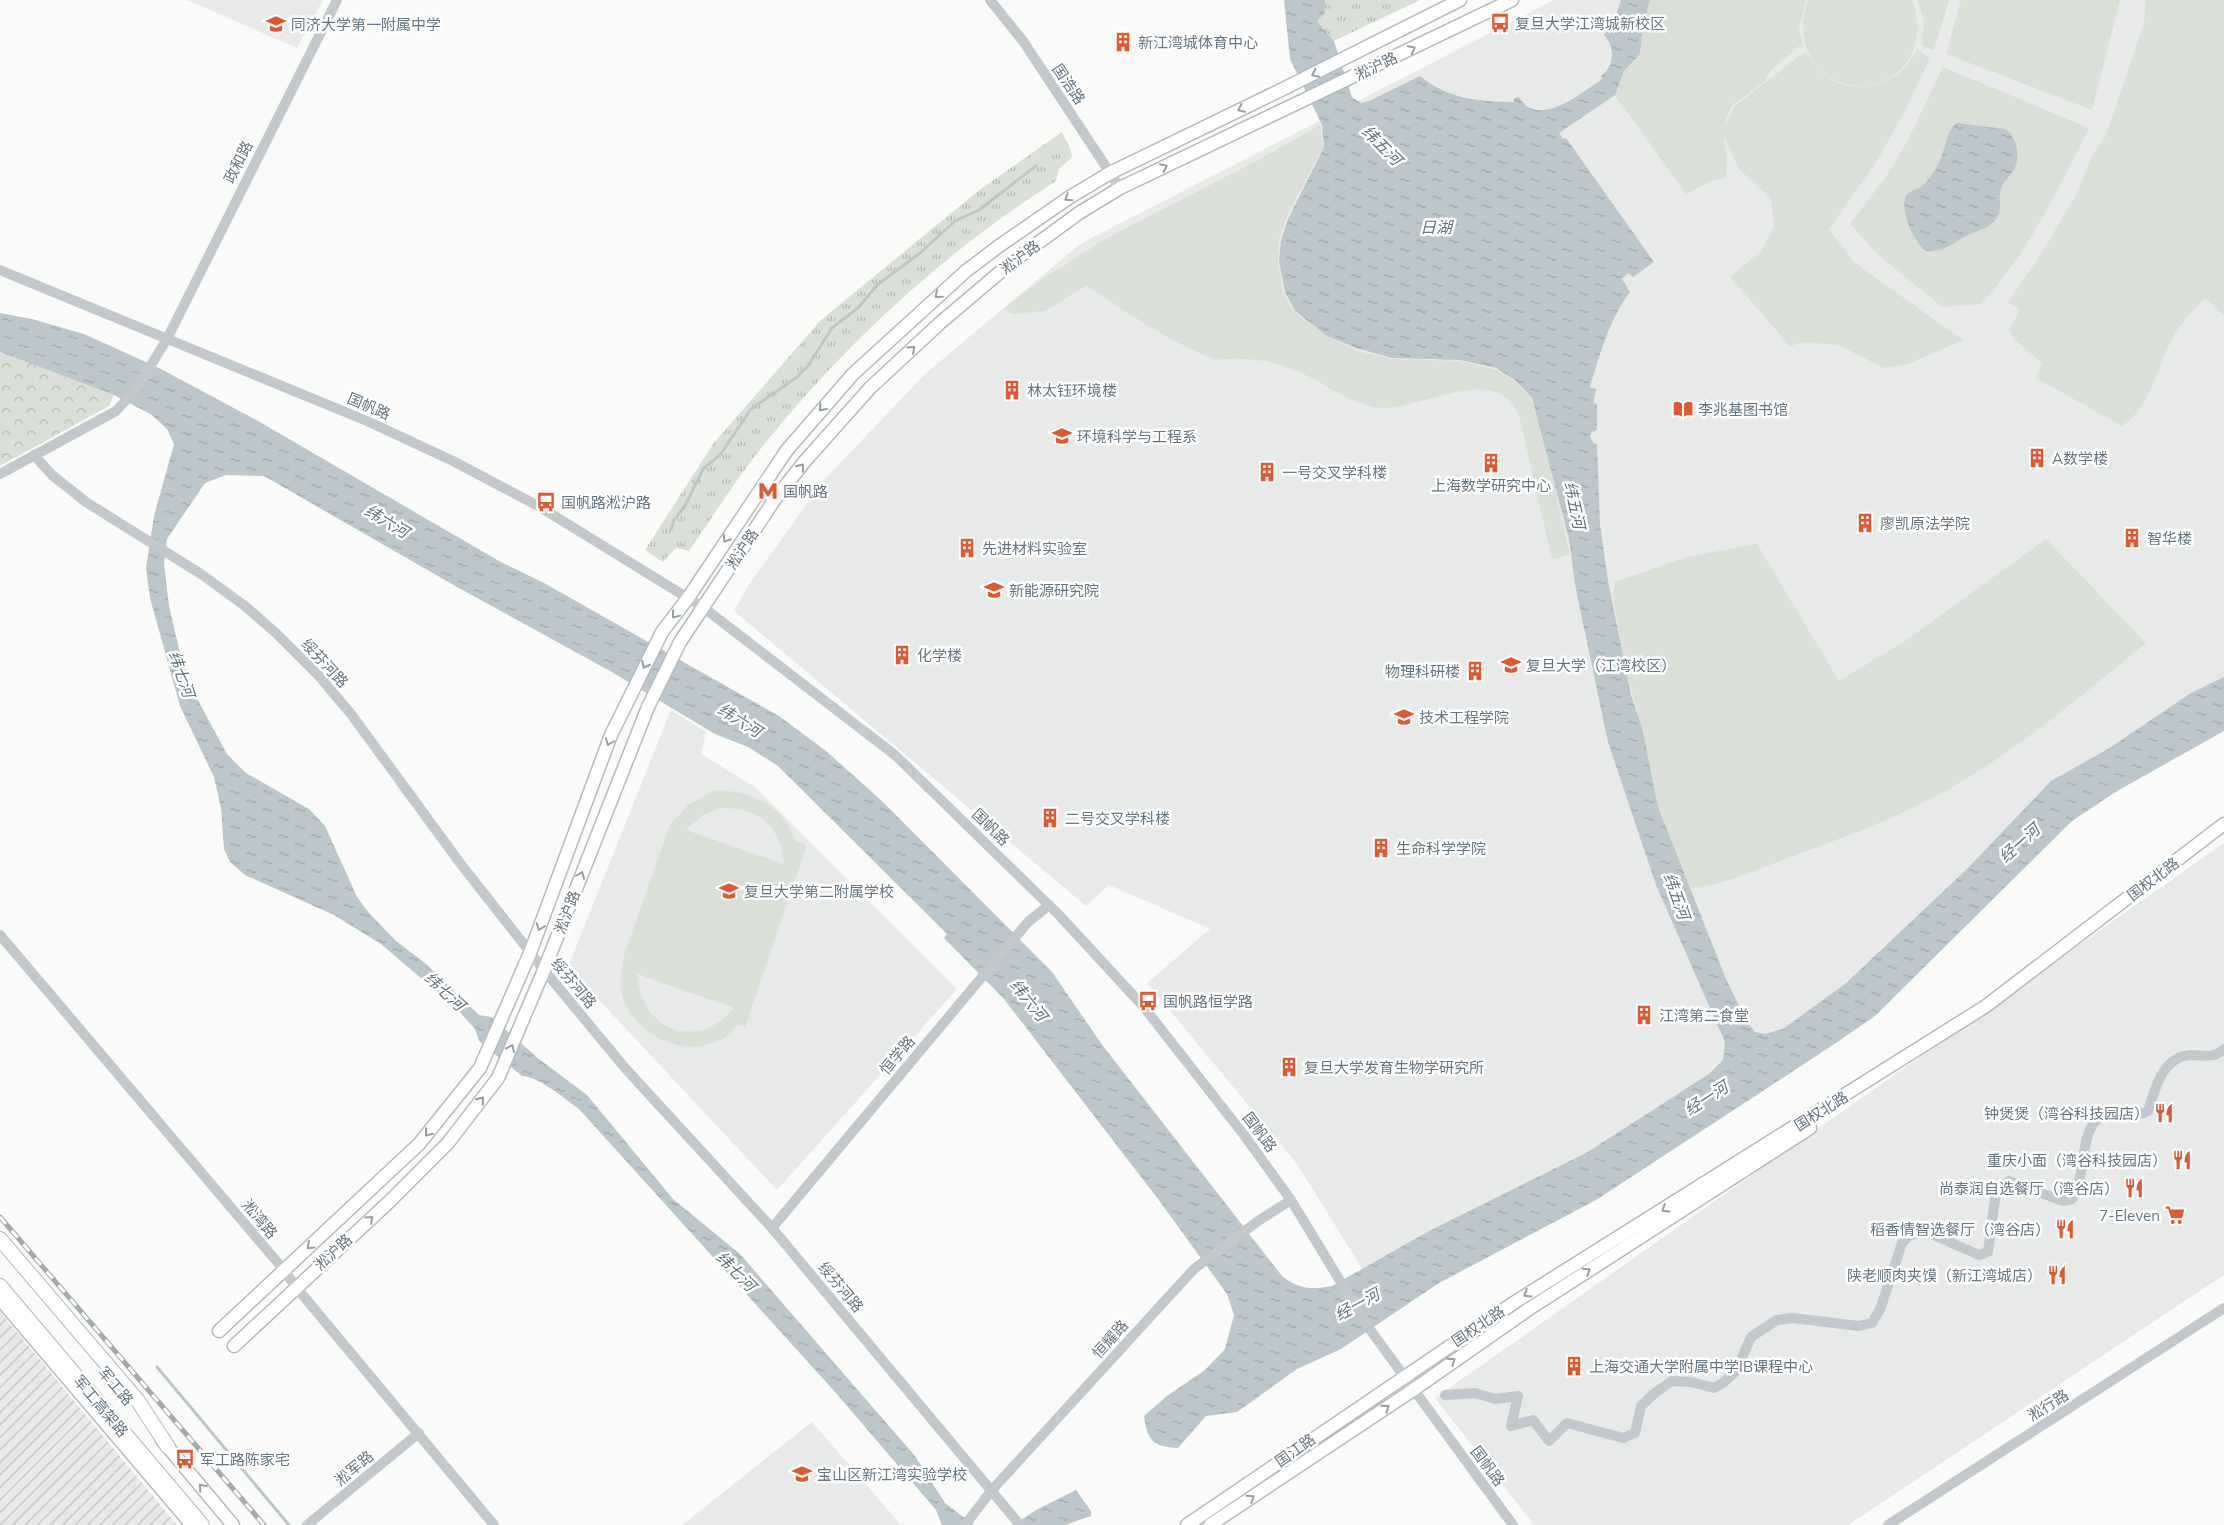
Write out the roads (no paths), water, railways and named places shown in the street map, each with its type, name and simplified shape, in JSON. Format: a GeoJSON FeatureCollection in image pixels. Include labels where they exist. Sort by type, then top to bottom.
{"type":"FeatureCollection","features":[{"type":"Feature","properties":{"kind":"highway"},"geometry":{"type":"LineString","coordinates":[[0,1238],[138,1401],[168,1447]]}},
{"type":"Feature","properties":{"kind":"highway","name":"军工高架路"},"geometry":{"type":"LineString","coordinates":[[0,1286],[202,1525]]}},
{"type":"Feature","properties":{"kind":"main road","name":"淞沪路"},"geometry":{"type":"LineString","coordinates":[[219,1331],[419,1144],[480,1068],[530,953],[611,735],[662,632],[688,598],[787,450],[853,374],[923,309],[998,246],[1110,173],[1460,0]]}},
{"type":"Feature","properties":{"kind":"main road","name":"淞沪路"},"geometry":{"type":"LineString","coordinates":[[234,1346],[390,1201],[448,1143],[498,1078],[544,970],[648,707],[680,642],[775,499],[870,388],[940,323],[1012,262],[1080,213],[1120,188],[1512,0]]}},
{"type":"Feature","properties":{"kind":"main road","name":"国权北路"},"geometry":{"type":"LineString","coordinates":[[1404,1377],[1515,1302],[1986,1006],[2224,824]]}},
{"type":"Feature","properties":{"kind":"main road","name":"国权北路"},"geometry":{"type":"LineString","coordinates":[[1413,1390],[1538,1303],[1992,1010],[2224,835]]}},
{"type":"Feature","properties":{"kind":"main road","name":"军工路"},"geometry":{"type":"LineString","coordinates":[[0,1247],[233,1525]]}},
{"type":"Feature","properties":{"kind":"main road"},"geometry":{"type":"LineString","coordinates":[[0,1298],[192,1525]]}},
{"type":"Feature","properties":{"kind":"main road","name":"国江路"},"geometry":{"type":"LineString","coordinates":[[1186,1525],[1404,1377]]}},
{"type":"Feature","properties":{"kind":"main road","name":"国江路"},"geometry":{"type":"LineString","coordinates":[[1210,1525],[1413,1390]]}},
{"type":"Feature","properties":{"kind":"street","name":"政和路"},"geometry":{"type":"LineString","coordinates":[[0,474],[116,410],[138,388],[167,339],[337,0]]}},
{"type":"Feature","properties":{"kind":"street","name":"国浩路"},"geometry":{"type":"LineString","coordinates":[[990,0],[1023,41],[1120,188]]}},
{"type":"Feature","properties":{"kind":"street","name":"国帆路"},"geometry":{"type":"LineString","coordinates":[[0,270],[367,421],[454,461],[540,507],[704,608],[895,755],[1049,905],[1143,1006],[1244,1135],[1291,1200],[1368,1327],[1513,1525]]}},
{"type":"Feature","properties":{"kind":"street","name":"绥芬河路"},"geometry":{"type":"LineString","coordinates":[[34,455],[52,475],[86,502],[174,557],[244,606],[277,634],[318,676],[351,714],[530,953],[625,1068],[772,1228],[1020,1525]]}},
{"type":"Feature","properties":{"kind":"street","name":"恒学路"},"geometry":{"type":"LineString","coordinates":[[772,1228],[1020,931],[1049,905]]}},
{"type":"Feature","properties":{"kind":"street","name":"淞湾路"},"geometry":{"type":"LineString","coordinates":[[0,935],[284,1270],[296,1287],[494,1525]]}},
{"type":"Feature","properties":{"kind":"street"},"geometry":{"type":"LineString","coordinates":[[1446,1395],[1475,1393],[1495,1399],[1518,1396],[1511,1426],[1533,1420],[1549,1441],[1567,1424],[1623,1438],[1635,1433],[1641,1406],[1656,1392],[1672,1381],[1714,1388],[1723,1383],[1736,1371],[1751,1337],[1777,1320],[1793,1318],[1859,1326],[1872,1323],[1881,1307],[1902,1243],[1910,1236],[1927,1232],[1979,1255],[1988,1252],[1996,1199],[2000,1188],[2009,1181],[2063,1201],[2072,1199],[2077,1192],[2086,1143],[2100,1115],[2116,1111],[2143,1115],[2148,1111],[2160,1077],[2169,1064],[2188,1055],[2208,1057],[2219,1054],[2224,1049]]}},
{"type":"Feature","properties":{"kind":"street","name":"恒耀路"},"geometry":{"type":"LineString","coordinates":[[968,1522],[991,1491],[1194,1269],[1246,1230],[1291,1200]]}},
{"type":"Feature","properties":{"kind":"street","name":"淞行路"},"geometry":{"type":"LineString","coordinates":[[1888,1525],[2224,1308]]}},
{"type":"Feature","properties":{"kind":"street","name":"淞军路"},"geometry":{"type":"LineString","coordinates":[[307,1525],[419,1433]]}},
{"type":"Feature","properties":{"kind":"water"},"geometry":{"type":"Polygon","coordinates":[[[1284,0],[1325,0],[1325,13],[1317,21],[1334,41],[1352,97],[1361,103],[1369,101],[1420,76],[1442,90],[1465,98],[1514,102],[1514,98],[1519,97],[1527,106],[1537,110],[1560,106],[1602,79],[1601,76],[1609,67],[1612,57],[1610,45],[1604,35],[1607,31],[1610,32],[1621,0],[1650,0],[1643,24],[1640,54],[1624,71],[1615,95],[1559,133],[1563,139],[1566,138],[1654,262],[1633,277],[1628,273],[1622,279],[1630,292],[1616,314],[1590,387],[1596,389],[1593,403],[1597,404],[1597,430],[1592,432],[1590,436],[1593,443],[1597,444],[1600,525],[1608,581],[1631,695],[1642,727],[1658,807],[1726,979],[1747,1022],[1755,1032],[1765,1034],[1783,1029],[1845,984],[1967,869],[2051,781],[2108,749],[2191,693],[2224,677],[2224,731],[2117,791],[2072,821],[1875,1016],[1833,1045],[1596,1200],[1439,1283],[1341,1349],[1297,1369],[1237,1412],[1206,1416],[1178,1448],[1163,1446],[1153,1441],[1147,1431],[1144,1416],[1167,1396],[1205,1370],[1225,1349],[1234,1315],[1227,1294],[1158,1199],[1004,999],[944,938],[947,934],[778,766],[748,747],[715,734],[610,671],[457,587],[264,476],[226,475],[205,483],[167,539],[164,563],[169,606],[180,653],[194,693],[227,754],[246,773],[309,809],[325,826],[357,897],[369,913],[395,940],[426,964],[479,1015],[491,1017],[539,1059],[587,1095],[673,1199],[740,1254],[915,1456],[945,1503],[974,1525],[942,1525],[936,1510],[836,1393],[579,1109],[545,1084],[522,1076],[479,1041],[475,1029],[457,1009],[381,944],[334,915],[245,875],[230,862],[224,849],[221,808],[214,777],[180,706],[150,598],[146,568],[154,516],[174,444],[167,429],[152,415],[114,395],[0,352],[0,313],[32,319],[84,334],[159,368],[258,421],[499,561],[544,583],[779,716],[826,751],[883,802],[1052,972],[1103,1046],[1282,1276],[1300,1286],[1318,1288],[1332,1286],[1431,1230],[1586,1153],[1709,1074],[1723,1060],[1725,1042],[1656,885],[1608,742],[1576,590],[1569,539],[1532,398],[1516,381],[1496,368],[1460,360],[1392,358],[1356,348],[1327,336],[1295,311],[1285,292],[1279,261],[1281,241],[1288,219],[1324,147],[1322,125],[1290,59],[1284,0]]]}},
{"type":"Feature","properties":{"kind":"water"},"geometry":{"type":"Polygon","coordinates":[[[1957,123],[2005,129],[2009,132],[2017,147],[2016,165],[2002,186],[1999,213],[1992,224],[1943,249],[1927,251],[1922,248],[1913,235],[1906,218],[1904,202],[1908,194],[1922,186],[1931,176],[1941,159],[1950,131],[1957,123]]]}},
{"type":"Feature","properties":{"kind":"water"},"geometry":{"type":"Polygon","coordinates":[[[1076,1490],[1091,1511],[1091,1516],[1065,1525],[1013,1525],[1038,1509],[1076,1490]]]}},
{"type":"Feature","properties":{"kind":"waterway"},"geometry":{"type":"LineString","coordinates":[[671,530],[674,520],[685,506],[703,469],[720,455],[751,409],[797,377],[808,366],[832,328],[859,307],[877,285],[920,253],[955,221],[979,210],[1036,166]]}},
{"type":"Feature","properties":{"kind":"waterway"},"geometry":{"type":"LineString","coordinates":[[157,1367],[289,1525]]}},
{"type":"Feature","properties":{"kind":"railway"},"geometry":{"type":"LineString","coordinates":[[0,1217],[264,1525]]}},
{"type":"Feature","properties":{"kind":"place","name":"复旦大学江湾城新校区"},"geometry":{"type":"Point","coordinates":[1500,23]}},
{"type":"Feature","properties":{"kind":"place","name":"同济大学第一附属中学"},"geometry":{"type":"Point","coordinates":[276,24]}},
{"type":"Feature","properties":{"kind":"place","name":"新江湾城体育中心"},"geometry":{"type":"Point","coordinates":[1123,42]}},
{"type":"Feature","properties":{"kind":"place","name":"林太钰环境楼"},"geometry":{"type":"Point","coordinates":[1012,390]}},
{"type":"Feature","properties":{"kind":"place","name":"李兆基图书馆"},"geometry":{"type":"Point","coordinates":[1683,409]}},
{"type":"Feature","properties":{"kind":"place","name":"环境科学与工程系"},"geometry":{"type":"Point","coordinates":[1062,436]}},
{"type":"Feature","properties":{"kind":"place","name":"A数学楼"},"geometry":{"type":"Point","coordinates":[2037,458]}},
{"type":"Feature","properties":{"kind":"place","name":"上海数学研究中心"},"geometry":{"type":"Point","coordinates":[1491,463]}},
{"type":"Feature","properties":{"kind":"place","name":"一号交叉学科楼"},"geometry":{"type":"Point","coordinates":[1267,472]}},
{"type":"Feature","properties":{"kind":"place","name":"国帆路"},"geometry":{"type":"Point","coordinates":[768,491]}},
{"type":"Feature","properties":{"kind":"place","name":"国帆路淞沪路"},"geometry":{"type":"Point","coordinates":[546,502]}},
{"type":"Feature","properties":{"kind":"place","name":"廖凯原法学院"},"geometry":{"type":"Point","coordinates":[1865,523]}},
{"type":"Feature","properties":{"kind":"place","name":"智华楼"},"geometry":{"type":"Point","coordinates":[2132,538]}},
{"type":"Feature","properties":{"kind":"place","name":"先进材料实验室"},"geometry":{"type":"Point","coordinates":[967,548]}},
{"type":"Feature","properties":{"kind":"place","name":"新能源研究院"},"geometry":{"type":"Point","coordinates":[994,590]}},
{"type":"Feature","properties":{"kind":"place","name":"化学楼"},"geometry":{"type":"Point","coordinates":[902,655]}},
{"type":"Feature","properties":{"kind":"place","name":"复旦大学（江湾校区）"},"geometry":{"type":"Point","coordinates":[1511,665]}},
{"type":"Feature","properties":{"kind":"place","name":"物理科研楼"},"geometry":{"type":"Point","coordinates":[1475,671]}},
{"type":"Feature","properties":{"kind":"place","name":"技术工程学院"},"geometry":{"type":"Point","coordinates":[1404,717]}},
{"type":"Feature","properties":{"kind":"place","name":"二号交叉学科楼"},"geometry":{"type":"Point","coordinates":[1050,818]}},
{"type":"Feature","properties":{"kind":"place","name":"生命科学学院"},"geometry":{"type":"Point","coordinates":[1381,848]}},
{"type":"Feature","properties":{"kind":"place","name":"复旦大学第二附属学校"},"geometry":{"type":"Point","coordinates":[729,891]}},
{"type":"Feature","properties":{"kind":"place","name":"国帆路恒学路"},"geometry":{"type":"Point","coordinates":[1148,1001]}},
{"type":"Feature","properties":{"kind":"place","name":"江湾第二食堂"},"geometry":{"type":"Point","coordinates":[1644,1015]}},
{"type":"Feature","properties":{"kind":"place","name":"复旦大学发育生物学研究所"},"geometry":{"type":"Point","coordinates":[1289,1067]}},
{"type":"Feature","properties":{"kind":"place","name":"钟煲煲（湾谷科技园店）"},"geometry":{"type":"Point","coordinates":[2164,1113]}},
{"type":"Feature","properties":{"kind":"place","name":"重庆小面（湾谷科技园店）"},"geometry":{"type":"Point","coordinates":[2182,1160]}},
{"type":"Feature","properties":{"kind":"place","name":"尚泰润自选餐厅（湾谷店）"},"geometry":{"type":"Point","coordinates":[2134,1188]}},
{"type":"Feature","properties":{"kind":"place","name":"7-Eleven"},"geometry":{"type":"Point","coordinates":[2175,1215]}},
{"type":"Feature","properties":{"kind":"place","name":"稻香情智选餐厅（湾谷店）"},"geometry":{"type":"Point","coordinates":[2065,1229]}},
{"type":"Feature","properties":{"kind":"place","name":"陕老顺肉夹馍（新江湾城店）"},"geometry":{"type":"Point","coordinates":[2057,1275]}},
{"type":"Feature","properties":{"kind":"place","name":"上海交通大学附属中学IB课程中心"},"geometry":{"type":"Point","coordinates":[1574,1366]}},
{"type":"Feature","properties":{"kind":"place","name":"军工路陈家宅"},"geometry":{"type":"Point","coordinates":[185,1459]}},
{"type":"Feature","properties":{"kind":"place","name":"宝山区新江湾实验学校"},"geometry":{"type":"Point","coordinates":[802,1474]}},
{"type":"Feature","properties":{"kind":"water label","name":"纬五河"},"geometry":{"type":"Point","coordinates":[1382,145]}},
{"type":"Feature","properties":{"kind":"water label","name":"日湖"},"geometry":{"type":"Point","coordinates":[1436,227]}},
{"type":"Feature","properties":{"kind":"water label","name":"纬五河"},"geometry":{"type":"Point","coordinates":[1575,505]}},
{"type":"Feature","properties":{"kind":"water label","name":"纬六河"},"geometry":{"type":"Point","coordinates":[387,521]}},
{"type":"Feature","properties":{"kind":"water label","name":"纬七河"},"geometry":{"type":"Point","coordinates":[182,674]}},
{"type":"Feature","properties":{"kind":"water label","name":"纬六河"},"geometry":{"type":"Point","coordinates":[740,720]}},
{"type":"Feature","properties":{"kind":"water label","name":"经一河"},"geometry":{"type":"Point","coordinates":[2019,843]}},
{"type":"Feature","properties":{"kind":"water label","name":"纬五河"},"geometry":{"type":"Point","coordinates":[1677,896]}},
{"type":"Feature","properties":{"kind":"water label","name":"纬七河"},"geometry":{"type":"Point","coordinates":[445,991]}},
{"type":"Feature","properties":{"kind":"water label","name":"纬六河"},"geometry":{"type":"Point","coordinates":[1029,1000]}},
{"type":"Feature","properties":{"kind":"water label","name":"经一河"},"geometry":{"type":"Point","coordinates":[1706,1098]}},
{"type":"Feature","properties":{"kind":"water label","name":"纬七河"},"geometry":{"type":"Point","coordinates":[736,1271]}},
{"type":"Feature","properties":{"kind":"water label","name":"经一河"},"geometry":{"type":"Point","coordinates":[1357,1304]}}]}
